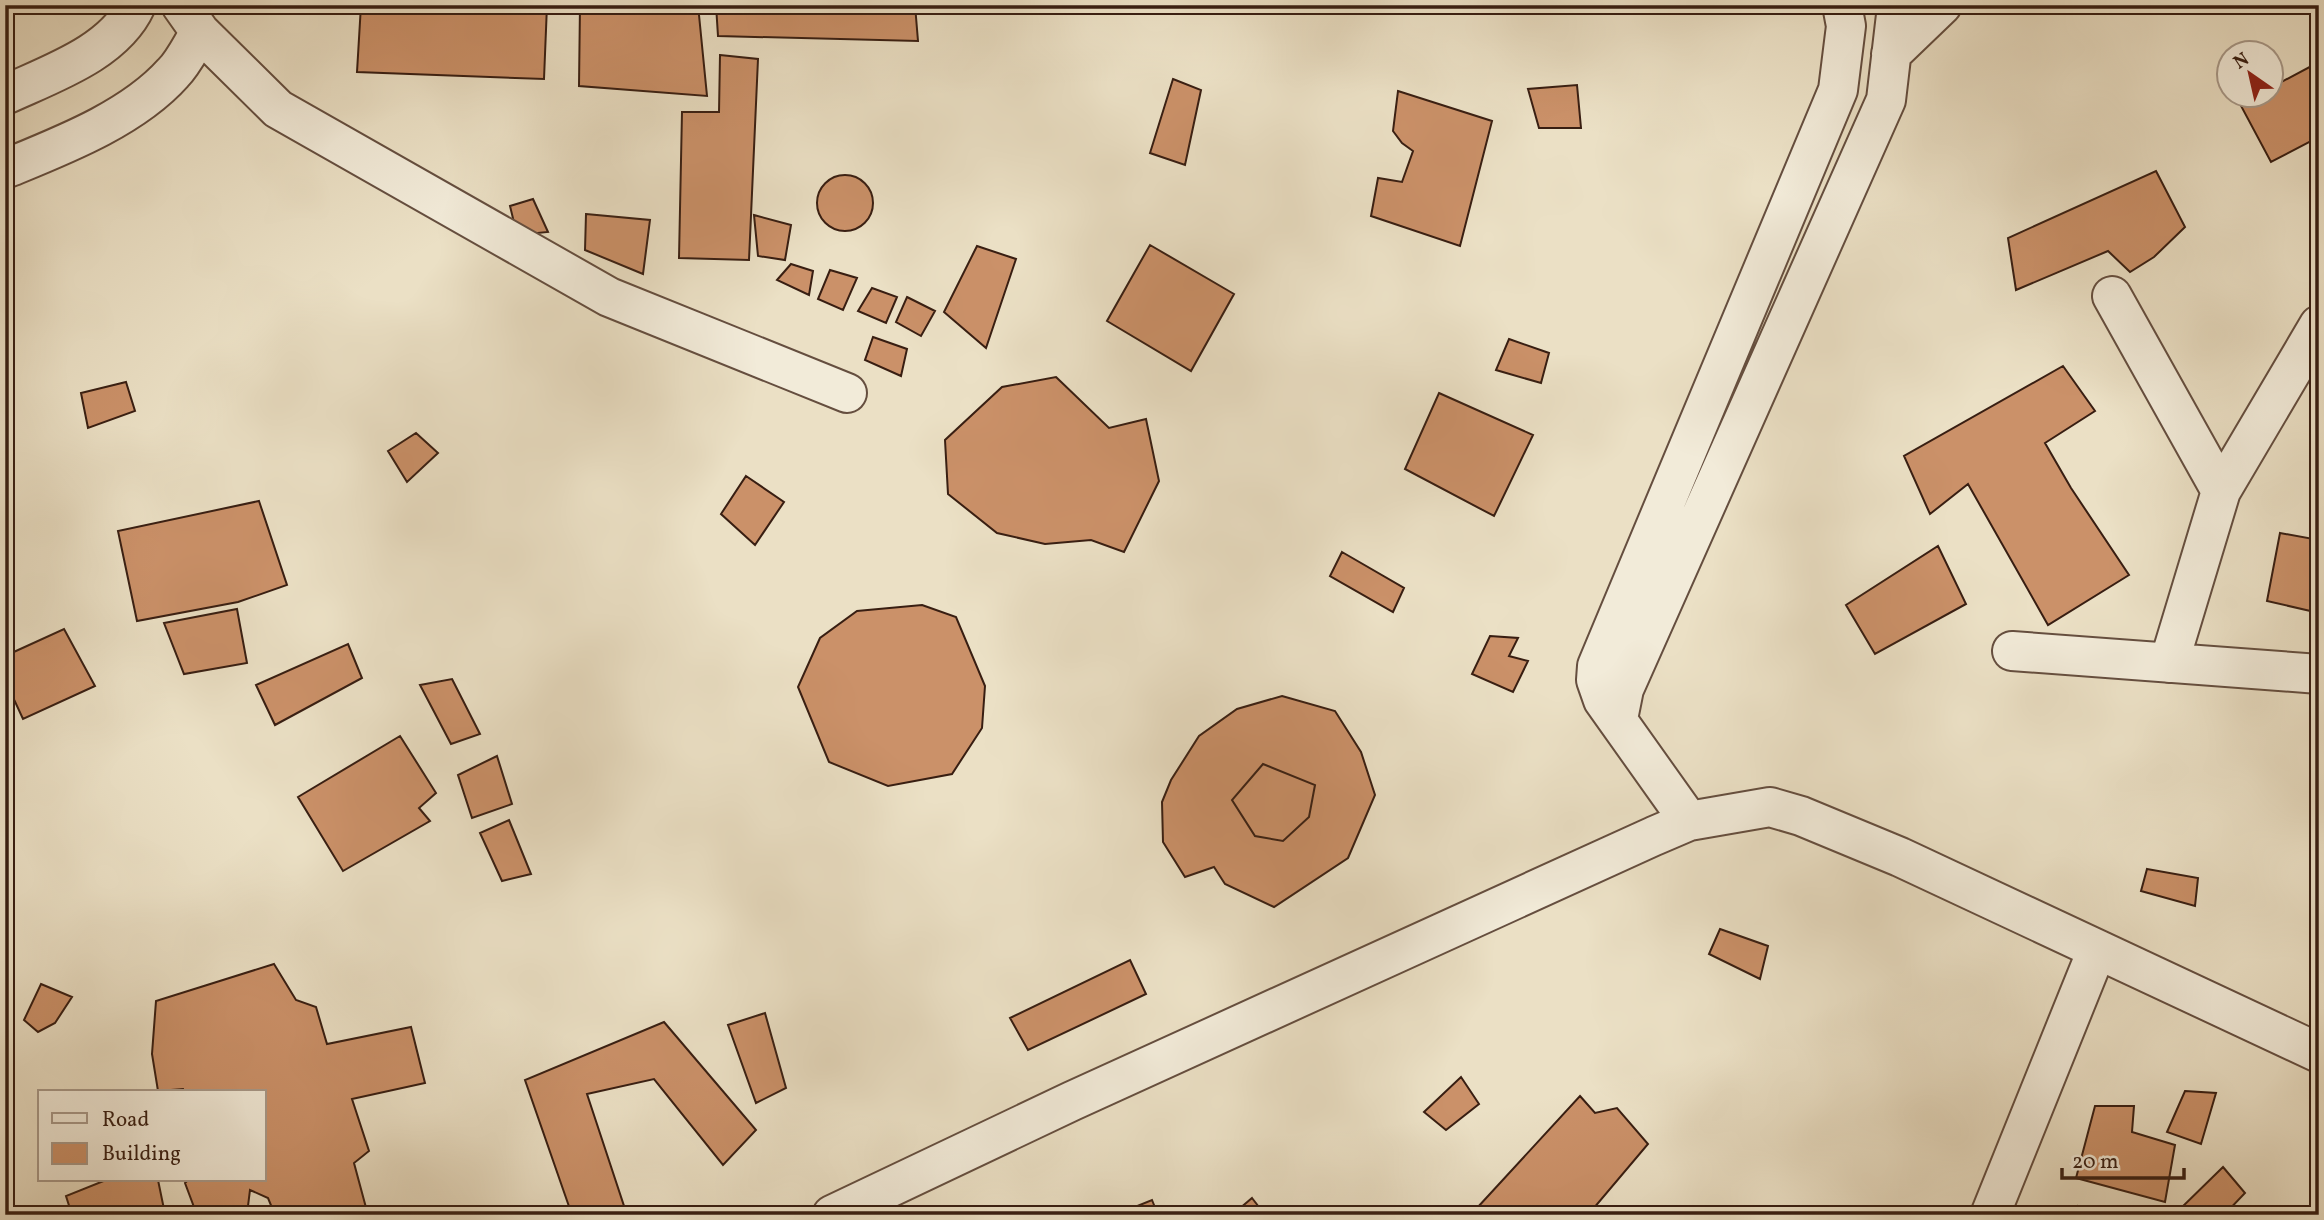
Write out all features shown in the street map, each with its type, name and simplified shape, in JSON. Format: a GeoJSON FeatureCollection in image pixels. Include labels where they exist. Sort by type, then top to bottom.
{"type":"FeatureCollection","features":[{"type":"Feature","properties":{"kind":"street"},"geometry":{"type":"LineString","coordinates":[[5,95],[97,51],[132,14],[136,5]]}},
{"type":"Feature","properties":{"kind":"street"},"geometry":{"type":"LineString","coordinates":[[1689,821],[1597,666],[1838,90],[1846,26],[1842,5]]}},
{"type":"Feature","properties":{"kind":"street"},"geometry":{"type":"LineString","coordinates":[[1891,54],[1942,5]]}},
{"type":"Feature","properties":{"kind":"street"},"geometry":{"type":"LineString","coordinates":[[1613,696],[1886,100],[1899,9]]}},
{"type":"Feature","properties":{"kind":"street"},"geometry":{"type":"LineString","coordinates":[[5,169],[50,151],[132,109],[174,73],[190,19],[278,109],[609,297],[847,393]]}},
{"type":"Feature","properties":{"kind":"street"},"geometry":{"type":"LineString","coordinates":[[2112,296],[2221,491]]}},
{"type":"Feature","properties":{"kind":"street"},"geometry":{"type":"LineString","coordinates":[[2169,663],[2221,491],[2319,325]]}},
{"type":"Feature","properties":{"kind":"street"},"geometry":{"type":"LineString","coordinates":[[2012,651],[2319,674]]}},
{"type":"Feature","properties":{"kind":"street"},"geometry":{"type":"LineString","coordinates":[[832,1215],[1072,1101],[1689,821],[1770,807],[1801,816],[1900,858],[2319,1053]]}},
{"type":"Feature","properties":{"kind":"street"},"geometry":{"type":"LineString","coordinates":[[1990,1215],[2097,950]]}},
{"type":"Feature","properties":{"kind":"building"},"geometry":{"type":"Polygon","coordinates":[[[361,5],[547,5],[544,79],[357,72],[361,5]]]}},
{"type":"Feature","properties":{"kind":"building"},"geometry":{"type":"Polygon","coordinates":[[[580,5],[698,5],[707,96],[579,86],[580,5]]]}},
{"type":"Feature","properties":{"kind":"building"},"geometry":{"type":"Polygon","coordinates":[[[716,5],[915,5],[918,41],[718,36],[716,5]]]}},
{"type":"Feature","properties":{"kind":"building"},"geometry":{"type":"Polygon","coordinates":[[[720,55],[758,59],[749,260],[679,258],[682,112],[719,112],[720,55]]]}},
{"type":"Feature","properties":{"kind":"building"},"geometry":{"type":"Polygon","coordinates":[[[2319,62],[2319,137],[2271,162],[2242,108],[2286,108],[2286,80],[2319,62]]]}},
{"type":"Feature","properties":{"kind":"building"},"geometry":{"type":"Polygon","coordinates":[[[1173,79],[1201,90],[1185,165],[1150,153],[1173,79]]]}},
{"type":"Feature","properties":{"kind":"building"},"geometry":{"type":"Polygon","coordinates":[[[1577,85],[1581,128],[1539,128],[1528,89],[1577,85]]]}},
{"type":"Feature","properties":{"kind":"building"},"geometry":{"type":"Polygon","coordinates":[[[1398,91],[1492,121],[1460,246],[1371,216],[1378,178],[1402,182],[1413,151],[1402,143],[1393,131],[1398,91]]]}},
{"type":"Feature","properties":{"kind":"building"},"geometry":{"type":"Polygon","coordinates":[[[2156,171],[2185,227],[2154,257],[2130,272],[2108,251],[2016,290],[2008,238],[2156,171]]]}},
{"type":"Feature","properties":{"kind":"building"},"geometry":{"type":"Polygon","coordinates":[[[845,175],[856,177],[865,183],[871,192],[871,214],[865,223],[856,229],[845,231],[834,229],[825,223],[819,214],[817,203],[819,192],[825,183],[834,177],[845,175]]]}},
{"type":"Feature","properties":{"kind":"building"},"geometry":{"type":"Polygon","coordinates":[[[533,199],[548,232],[517,235],[510,206],[533,199]]]}},
{"type":"Feature","properties":{"kind":"building"},"geometry":{"type":"Polygon","coordinates":[[[586,214],[650,220],[643,274],[585,250],[586,214]]]}},
{"type":"Feature","properties":{"kind":"building"},"geometry":{"type":"Polygon","coordinates":[[[754,215],[791,225],[785,260],[758,256],[754,215]]]}},
{"type":"Feature","properties":{"kind":"building"},"geometry":{"type":"Polygon","coordinates":[[[1150,245],[1234,294],[1191,371],[1107,321],[1150,245]]]}},
{"type":"Feature","properties":{"kind":"building"},"geometry":{"type":"Polygon","coordinates":[[[977,246],[1016,259],[986,348],[944,312],[977,246]]]}},
{"type":"Feature","properties":{"kind":"building"},"geometry":{"type":"Polygon","coordinates":[[[791,264],[813,271],[809,295],[777,280],[791,264]]]}},
{"type":"Feature","properties":{"kind":"building"},"geometry":{"type":"Polygon","coordinates":[[[830,270],[857,278],[843,310],[818,299],[830,270]]]}},
{"type":"Feature","properties":{"kind":"building"},"geometry":{"type":"Polygon","coordinates":[[[872,288],[897,297],[886,323],[858,311],[872,288]]]}},
{"type":"Feature","properties":{"kind":"building"},"geometry":{"type":"Polygon","coordinates":[[[907,297],[935,311],[921,336],[896,322],[907,297]]]}},
{"type":"Feature","properties":{"kind":"building"},"geometry":{"type":"Polygon","coordinates":[[[873,337],[907,349],[901,376],[865,360],[873,337]]]}},
{"type":"Feature","properties":{"kind":"building"},"geometry":{"type":"Polygon","coordinates":[[[1509,339],[1549,353],[1541,383],[1496,370],[1509,339]]]}},
{"type":"Feature","properties":{"kind":"building"},"geometry":{"type":"Polygon","coordinates":[[[2063,366],[2095,411],[2045,443],[2071,488],[2129,575],[2048,625],[1968,484],[1930,514],[1904,456],[2063,366]]]}},
{"type":"Feature","properties":{"kind":"building"},"geometry":{"type":"Polygon","coordinates":[[[1056,377],[1109,428],[1146,419],[1159,481],[1124,552],[1091,540],[1045,544],[997,533],[948,494],[945,440],[1002,387],[1056,377]]]}},
{"type":"Feature","properties":{"kind":"building"},"geometry":{"type":"Polygon","coordinates":[[[126,382],[135,411],[88,428],[81,393],[126,382]]]}},
{"type":"Feature","properties":{"kind":"building"},"geometry":{"type":"Polygon","coordinates":[[[1439,393],[1533,435],[1494,516],[1405,469],[1439,393]]]}},
{"type":"Feature","properties":{"kind":"building"},"geometry":{"type":"Polygon","coordinates":[[[416,433],[438,453],[407,482],[388,451],[416,433]]]}},
{"type":"Feature","properties":{"kind":"building"},"geometry":{"type":"Polygon","coordinates":[[[746,476],[784,502],[755,545],[721,514],[746,476]]]}},
{"type":"Feature","properties":{"kind":"building"},"geometry":{"type":"Polygon","coordinates":[[[259,501],[287,585],[238,602],[137,621],[118,531],[259,501]]]}},
{"type":"Feature","properties":{"kind":"building"},"geometry":{"type":"Polygon","coordinates":[[[2280,533],[2319,540],[2319,613],[2267,601],[2280,533]]]}},
{"type":"Feature","properties":{"kind":"building"},"geometry":{"type":"Polygon","coordinates":[[[1938,546],[1966,604],[1875,654],[1846,605],[1938,546]]]}},
{"type":"Feature","properties":{"kind":"building"},"geometry":{"type":"Polygon","coordinates":[[[1342,552],[1404,588],[1393,612],[1330,576],[1342,552]]]}},
{"type":"Feature","properties":{"kind":"building"},"geometry":{"type":"Polygon","coordinates":[[[922,605],[956,617],[985,686],[982,728],[952,774],[888,786],[829,762],[798,687],[820,638],[857,611],[922,605]]]}},
{"type":"Feature","properties":{"kind":"building"},"geometry":{"type":"Polygon","coordinates":[[[237,609],[247,663],[184,674],[164,623],[237,609]]]}},
{"type":"Feature","properties":{"kind":"building"},"geometry":{"type":"Polygon","coordinates":[[[64,629],[95,686],[23,719],[5,680],[5,656],[64,629]]]}},
{"type":"Feature","properties":{"kind":"building"},"geometry":{"type":"Polygon","coordinates":[[[1490,636],[1518,638],[1509,656],[1528,661],[1513,692],[1472,674],[1490,636]]]}},
{"type":"Feature","properties":{"kind":"building"},"geometry":{"type":"Polygon","coordinates":[[[348,644],[362,678],[275,725],[256,685],[348,644]]]}},
{"type":"Feature","properties":{"kind":"building"},"geometry":{"type":"Polygon","coordinates":[[[452,679],[480,734],[451,744],[420,685],[452,679]]]}},
{"type":"Feature","properties":{"kind":"building"},"geometry":{"type":"Polygon","coordinates":[[[1282,696],[1335,711],[1361,752],[1375,795],[1348,858],[1274,907],[1225,884],[1214,867],[1185,877],[1163,842],[1162,802],[1171,780],[1199,736],[1237,709],[1282,696]]]}},
{"type":"Feature","properties":{"kind":"building"},"geometry":{"type":"Polygon","coordinates":[[[400,736],[436,793],[419,808],[430,821],[343,871],[298,797],[400,736]]]}},
{"type":"Feature","properties":{"kind":"building"},"geometry":{"type":"Polygon","coordinates":[[[497,756],[512,804],[472,818],[458,775],[497,756]]]}},
{"type":"Feature","properties":{"kind":"building"},"geometry":{"type":"Polygon","coordinates":[[[1263,764],[1315,785],[1309,817],[1283,841],[1255,836],[1232,800],[1263,764]]]}},
{"type":"Feature","properties":{"kind":"building"},"geometry":{"type":"Polygon","coordinates":[[[509,820],[531,874],[502,881],[480,833],[509,820]]]}},
{"type":"Feature","properties":{"kind":"building"},"geometry":{"type":"Polygon","coordinates":[[[2147,869],[2198,878],[2195,906],[2141,891],[2147,869]]]}},
{"type":"Feature","properties":{"kind":"building"},"geometry":{"type":"Polygon","coordinates":[[[1720,929],[1768,946],[1760,979],[1709,954],[1720,929]]]}},
{"type":"Feature","properties":{"kind":"building"},"geometry":{"type":"Polygon","coordinates":[[[1130,960],[1146,994],[1028,1050],[1010,1018],[1130,960]]]}},
{"type":"Feature","properties":{"kind":"building"},"geometry":{"type":"Polygon","coordinates":[[[274,964],[296,1000],[316,1007],[327,1044],[411,1027],[425,1083],[352,1099],[369,1151],[354,1163],[368,1215],[275,1215],[268,1198],[250,1190],[248,1206],[253,1215],[197,1215],[186,1182],[266,1182],[266,1090],[158,1090],[152,1054],[156,1001],[274,964]]]}},
{"type":"Feature","properties":{"kind":"building"},"geometry":{"type":"Polygon","coordinates":[[[41,984],[72,997],[55,1023],[38,1032],[24,1020],[41,984]]]}},
{"type":"Feature","properties":{"kind":"building"},"geometry":{"type":"Polygon","coordinates":[[[765,1013],[786,1088],[756,1103],[728,1025],[765,1013]]]}},
{"type":"Feature","properties":{"kind":"building"},"geometry":{"type":"Polygon","coordinates":[[[664,1022],[756,1130],[723,1165],[654,1079],[587,1094],[625,1209],[608,1215],[572,1215],[525,1080],[664,1022]]]}},
{"type":"Feature","properties":{"kind":"building"},"geometry":{"type":"Polygon","coordinates":[[[1461,1077],[1479,1104],[1446,1130],[1424,1112],[1461,1077]]]}},
{"type":"Feature","properties":{"kind":"building"},"geometry":{"type":"Polygon","coordinates":[[[2185,1091],[2216,1093],[2201,1144],[2167,1132],[2185,1091]]]}},
{"type":"Feature","properties":{"kind":"building"},"geometry":{"type":"Polygon","coordinates":[[[1580,1096],[1595,1113],[1617,1108],[1648,1144],[1588,1215],[1485,1215],[1477,1208],[1580,1096]]]}},
{"type":"Feature","properties":{"kind":"building"},"geometry":{"type":"Polygon","coordinates":[[[2095,1106],[2134,1106],[2132,1132],[2175,1145],[2165,1202],[2076,1178],[2095,1106]]]}},
{"type":"Feature","properties":{"kind":"building"},"geometry":{"type":"Polygon","coordinates":[[[2223,1167],[2245,1193],[2224,1215],[2182,1215],[2178,1211],[2223,1167]]]}},
{"type":"Feature","properties":{"kind":"building"},"geometry":{"type":"Polygon","coordinates":[[[101,1182],[158,1182],[165,1214],[72,1215],[66,1196],[101,1182]]]}},
{"type":"Feature","properties":{"kind":"building"},"geometry":{"type":"Polygon","coordinates":[[[1252,1198],[1265,1215],[1232,1215],[1252,1198]]]}},
{"type":"Feature","properties":{"kind":"building"},"geometry":{"type":"Polygon","coordinates":[[[1152,1200],[1158,1215],[1115,1215],[1152,1200]]]}},
{"type":"Feature","properties":{"kind":"building"},"geometry":{"type":"Polygon","coordinates":[[[2078,1206],[2105,1215],[2074,1215],[2078,1206]]]}}]}
